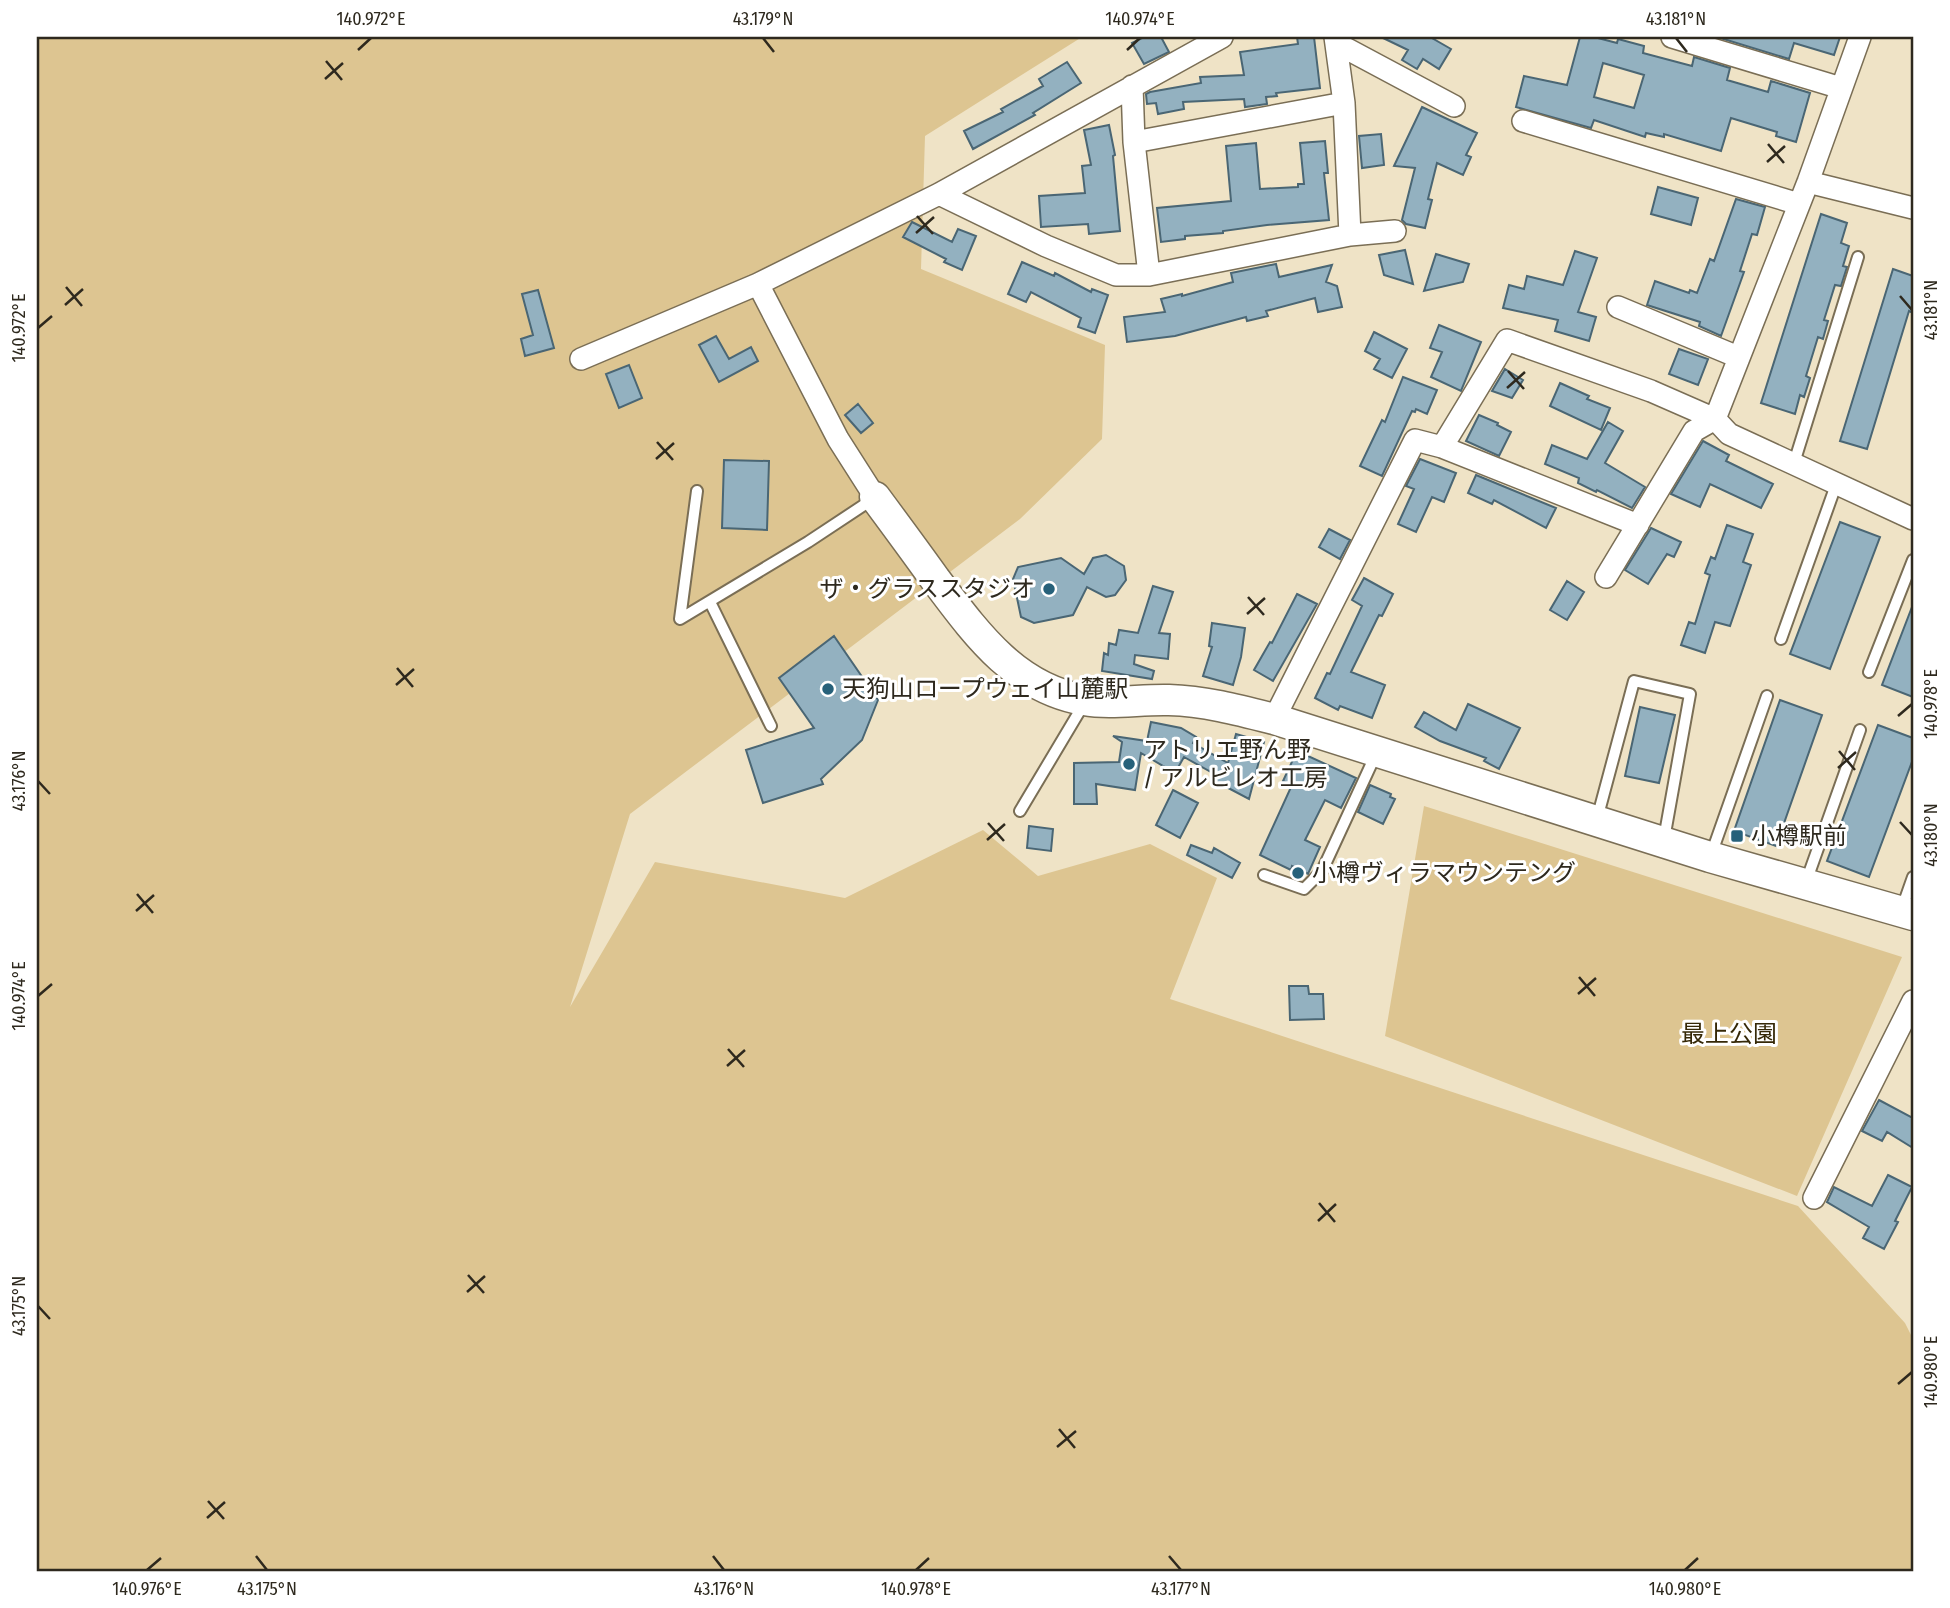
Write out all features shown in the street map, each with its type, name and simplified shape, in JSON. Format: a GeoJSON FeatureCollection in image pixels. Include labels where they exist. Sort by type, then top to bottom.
{"type":"FeatureCollection","features":[{"type":"Feature","properties":{"kind":"street"},"geometry":{"type":"LineString","coordinates":[[581,359],[758,284],[939,194],[1222,37]]}},
{"type":"Feature","properties":{"kind":"street"},"geometry":{"type":"LineString","coordinates":[[1672,37],[1841,88]]}},
{"type":"Feature","properties":{"kind":"street"},"geometry":{"type":"LineString","coordinates":[[1606,577],[1694,431],[1715,419],[1808,182],[1860,37]]}},
{"type":"Feature","properties":{"kind":"street"},"geometry":{"type":"LineString","coordinates":[[1336,40],[1344,103],[1350,235]]}},
{"type":"Feature","properties":{"kind":"street"},"geometry":{"type":"LineString","coordinates":[[1336,40],[1454,106]]}},
{"type":"Feature","properties":{"kind":"street"},"geometry":{"type":"LineString","coordinates":[[1132,86],[1134,142],[1149,275]]}},
{"type":"Feature","properties":{"kind":"street"},"geometry":{"type":"LineString","coordinates":[[1134,142],[1344,103]]}},
{"type":"Feature","properties":{"kind":"street"},"geometry":{"type":"LineString","coordinates":[[1523,121],[1799,204]]}},
{"type":"Feature","properties":{"kind":"street"},"geometry":{"type":"LineString","coordinates":[[1808,182],[1913,208]]}},
{"type":"Feature","properties":{"kind":"street"},"geometry":{"type":"LineString","coordinates":[[939,194],[1046,246],[1116,275],[1149,275],[1350,235],[1395,231]]}},
{"type":"Feature","properties":{"kind":"street"},"geometry":{"type":"LineString","coordinates":[[758,284],[838,439],[875,497],[973,630],[1000,659],[1030,681],[1057,693],[1086,700],[1171,699],[1222,706],[1274,719],[1710,857],[1907,914]]}},
{"type":"Feature","properties":{"kind":"street"},"geometry":{"type":"LineString","coordinates":[[1618,307],[1738,357]]}},
{"type":"Feature","properties":{"kind":"street"},"geometry":{"type":"LineString","coordinates":[[1442,447],[1507,340],[1651,391],[1715,419],[1729,434],[1836,485],[1913,517]]}},
{"type":"Feature","properties":{"kind":"street"},"geometry":{"type":"LineString","coordinates":[[1274,719],[1415,440],[1442,447],[1639,525]]}},
{"type":"Feature","properties":{"kind":"street"},"geometry":{"type":"LineString","coordinates":[[1814,1198],[1913,1001]]}},
{"type":"Feature","properties":{"kind":"lane"},"geometry":{"type":"LineString","coordinates":[[1794,463],[1858,257]]}},
{"type":"Feature","properties":{"kind":"lane"},"geometry":{"type":"LineString","coordinates":[[1780,639],[1836,485]]}},
{"type":"Feature","properties":{"kind":"lane"},"geometry":{"type":"LineString","coordinates":[[697,491],[680,619],[808,542],[875,497]]}},
{"type":"Feature","properties":{"kind":"lane"},"geometry":{"type":"LineString","coordinates":[[1869,672],[1913,559]]}},
{"type":"Feature","properties":{"kind":"lane"},"geometry":{"type":"LineString","coordinates":[[710,602],[771,726]]}},
{"type":"Feature","properties":{"kind":"lane"},"geometry":{"type":"LineString","coordinates":[[1597,821],[1634,681],[1690,694],[1663,842]]}},
{"type":"Feature","properties":{"kind":"lane"},"geometry":{"type":"LineString","coordinates":[[1710,857],[1767,696]]}},
{"type":"Feature","properties":{"kind":"lane"},"geometry":{"type":"LineString","coordinates":[[1020,811],[1086,700]]}},
{"type":"Feature","properties":{"kind":"lane"},"geometry":{"type":"LineString","coordinates":[[1805,885],[1860,730]]}},
{"type":"Feature","properties":{"kind":"lane"},"geometry":{"type":"LineString","coordinates":[[1264,875],[1304,889],[1322,871],[1377,751]]}},
{"type":"Feature","properties":{"kind":"lane"},"geometry":{"type":"LineString","coordinates":[[1907,914],[1913,877]]}},
{"type":"Feature","properties":{"kind":"green space"},"geometry":{"type":"Polygon","coordinates":[[[37,37],[1082,37],[925,136],[921,269],[1105,345],[1102,439],[1020,519],[630,814],[570,1007],[655,862],[845,898],[983,830],[1038,876],[1150,844],[1217,878],[1170,999],[1798,1206],[1905,1323],[1913,1339],[1913,1571],[37,1571],[37,37]]]}},
{"type":"Feature","properties":{"kind":"green space","name":"最上公園"},"geometry":{"type":"Polygon","coordinates":[[[1424,806],[1902,957],[1797,1196],[1385,1036],[1424,806]]]}},
{"type":"Feature","properties":{"kind":"building"},"geometry":{"type":"Polygon","coordinates":[[[1144,37],[1161,37],[1169,52],[1144,64],[1132,43],[1144,37]]]}},
{"type":"Feature","properties":{"kind":"building"},"geometry":{"type":"Polygon","coordinates":[[[1297,37],[1314,37],[1320,88],[1276,93],[1277,96],[1266,97],[1267,104],[1245,107],[1244,99],[1183,102],[1184,109],[1158,114],[1156,103],[1147,104],[1146,94],[1201,83],[1200,77],[1244,75],[1240,52],[1298,44],[1297,37]]]}},
{"type":"Feature","properties":{"kind":"building"},"geometry":{"type":"Polygon","coordinates":[[[1381,37],[1430,37],[1451,49],[1439,69],[1423,59],[1417,69],[1402,60],[1408,50],[1381,37]]]}},
{"type":"Feature","properties":{"kind":"building"},"geometry":{"type":"Polygon","coordinates":[[[1580,37],[1594,37],[1617,43],[1618,39],[1644,46],[1643,53],[1692,66],[1694,57],[1730,68],[1727,80],[1768,92],[1771,81],[1810,93],[1796,142],[1776,136],[1777,132],[1731,118],[1721,151],[1664,134],[1664,137],[1646,133],[1645,137],[1594,120],[1591,128],[1516,107],[1524,76],[1567,85],[1580,37]],[[1603,63],[1594,97],[1634,108],[1644,75],[1603,63]]]}},
{"type":"Feature","properties":{"kind":"building"},"geometry":{"type":"Polygon","coordinates":[[[1717,37],[1840,37],[1834,55],[1794,43],[1789,59],[1717,37]]]}},
{"type":"Feature","properties":{"kind":"building"},"geometry":{"type":"Polygon","coordinates":[[[1067,62],[1081,83],[1033,113],[1035,115],[973,149],[964,131],[1003,112],[1001,109],[1043,86],[1039,79],[1067,62]]]}},
{"type":"Feature","properties":{"kind":"building"},"geometry":{"type":"Polygon","coordinates":[[[1422,107],[1477,133],[1466,155],[1471,157],[1463,175],[1437,163],[1428,199],[1432,200],[1425,228],[1406,224],[1402,220],[1415,168],[1394,166],[1422,107]]]}},
{"type":"Feature","properties":{"kind":"building"},"geometry":{"type":"Polygon","coordinates":[[[1109,125],[1115,155],[1120,231],[1089,234],[1088,224],[1041,227],[1039,196],[1085,193],[1082,166],[1091,165],[1084,130],[1109,125]]]}},
{"type":"Feature","properties":{"kind":"building"},"geometry":{"type":"Polygon","coordinates":[[[1381,134],[1384,165],[1362,168],[1359,136],[1381,134]]]}},
{"type":"Feature","properties":{"kind":"building"},"geometry":{"type":"Polygon","coordinates":[[[1325,141],[1328,173],[1324,173],[1329,220],[1267,225],[1185,236],[1185,239],[1161,242],[1157,208],[1231,201],[1226,146],[1256,143],[1260,189],[1298,187],[1298,184],[1304,184],[1300,143],[1325,141]]]}},
{"type":"Feature","properties":{"kind":"building"},"geometry":{"type":"Polygon","coordinates":[[[1658,187],[1698,198],[1691,225],[1651,214],[1658,187]]]}},
{"type":"Feature","properties":{"kind":"building"},"geometry":{"type":"Polygon","coordinates":[[[1736,199],[1765,207],[1757,235],[1752,234],[1740,271],[1744,272],[1721,336],[1699,326],[1700,322],[1647,305],[1655,281],[1689,293],[1690,290],[1697,293],[1710,259],[1714,261],[1736,199]]]}},
{"type":"Feature","properties":{"kind":"building"},"geometry":{"type":"Polygon","coordinates":[[[1821,214],[1847,223],[1841,243],[1849,246],[1843,266],[1847,267],[1841,286],[1835,285],[1824,320],[1828,321],[1823,339],[1818,337],[1806,376],[1810,378],[1804,397],[1800,395],[1795,414],[1761,403],[1821,214]]]}},
{"type":"Feature","properties":{"kind":"building"},"geometry":{"type":"Polygon","coordinates":[[[912,222],[952,242],[958,229],[976,236],[962,270],[903,237],[912,222]]]}},
{"type":"Feature","properties":{"kind":"building"},"geometry":{"type":"Polygon","coordinates":[[[1405,250],[1413,284],[1384,275],[1379,255],[1405,250]]]}},
{"type":"Feature","properties":{"kind":"building"},"geometry":{"type":"Polygon","coordinates":[[[1575,251],[1597,258],[1578,312],[1596,317],[1589,341],[1555,331],[1558,320],[1503,308],[1509,285],[1524,289],[1527,276],[1563,285],[1575,251]]]}},
{"type":"Feature","properties":{"kind":"building"},"geometry":{"type":"Polygon","coordinates":[[[1436,254],[1469,264],[1463,282],[1424,291],[1436,254]]]}},
{"type":"Feature","properties":{"kind":"building"},"geometry":{"type":"Polygon","coordinates":[[[1022,262],[1054,276],[1055,273],[1091,292],[1092,289],[1108,295],[1095,333],[1078,327],[1081,318],[1031,292],[1026,302],[1008,294],[1022,262]]]}},
{"type":"Feature","properties":{"kind":"building"},"geometry":{"type":"Polygon","coordinates":[[[1276,264],[1279,277],[1332,265],[1326,282],[1337,286],[1342,307],[1318,312],[1315,298],[1266,311],[1268,316],[1247,321],[1246,317],[1175,336],[1127,342],[1124,317],[1165,312],[1161,299],[1233,282],[1231,273],[1276,264]]]}},
{"type":"Feature","properties":{"kind":"building"},"geometry":{"type":"Polygon","coordinates":[[[1893,269],[1913,276],[1913,313],[1909,311],[1867,449],[1840,441],[1893,269]]]}},
{"type":"Feature","properties":{"kind":"building"},"geometry":{"type":"Polygon","coordinates":[[[538,290],[554,348],[525,356],[521,339],[533,335],[522,294],[538,290]]]}},
{"type":"Feature","properties":{"kind":"building"},"geometry":{"type":"Polygon","coordinates":[[[1439,325],[1481,342],[1461,391],[1431,377],[1442,352],[1430,348],[1439,325]]]}},
{"type":"Feature","properties":{"kind":"building"},"geometry":{"type":"Polygon","coordinates":[[[1374,332],[1407,349],[1392,378],[1374,369],[1380,359],[1365,351],[1374,332]]]}},
{"type":"Feature","properties":{"kind":"building"},"geometry":{"type":"Polygon","coordinates":[[[716,336],[729,359],[751,347],[758,361],[719,382],[699,345],[716,336]]]}},
{"type":"Feature","properties":{"kind":"building"},"geometry":{"type":"Polygon","coordinates":[[[1679,349],[1708,359],[1698,385],[1669,374],[1679,349]]]}},
{"type":"Feature","properties":{"kind":"building"},"geometry":{"type":"Polygon","coordinates":[[[629,365],[642,398],[619,408],[606,374],[629,365]]]}},
{"type":"Feature","properties":{"kind":"building"},"geometry":{"type":"Polygon","coordinates":[[[1505,369],[1523,380],[1512,398],[1492,391],[1505,369]]]}},
{"type":"Feature","properties":{"kind":"building"},"geometry":{"type":"Polygon","coordinates":[[[1403,377],[1437,390],[1427,414],[1416,409],[1415,412],[1412,411],[1382,476],[1360,466],[1382,420],[1385,422],[1403,377]]]}},
{"type":"Feature","properties":{"kind":"building"},"geometry":{"type":"Polygon","coordinates":[[[1560,383],[1589,396],[1587,399],[1610,408],[1601,430],[1550,406],[1560,383]]]}},
{"type":"Feature","properties":{"kind":"building"},"geometry":{"type":"Polygon","coordinates":[[[858,404],[873,423],[861,433],[845,415],[858,404]]]}},
{"type":"Feature","properties":{"kind":"building"},"geometry":{"type":"Polygon","coordinates":[[[1479,415],[1511,432],[1499,456],[1466,441],[1479,415]]]}},
{"type":"Feature","properties":{"kind":"building"},"geometry":{"type":"Polygon","coordinates":[[[1608,422],[1623,431],[1605,463],[1645,487],[1632,508],[1578,483],[1579,478],[1545,464],[1552,445],[1587,459],[1608,422]]]}},
{"type":"Feature","properties":{"kind":"building"},"geometry":{"type":"Polygon","coordinates":[[[1703,441],[1729,455],[1726,461],[1773,484],[1761,508],[1710,484],[1700,507],[1671,494],[1703,441]]]}},
{"type":"Feature","properties":{"kind":"building"},"geometry":{"type":"Polygon","coordinates":[[[1420,459],[1456,473],[1444,502],[1432,497],[1416,532],[1398,524],[1414,489],[1406,486],[1420,459]]]}},
{"type":"Feature","properties":{"kind":"building"},"geometry":{"type":"Polygon","coordinates":[[[724,460],[769,461],[767,530],[722,528],[724,460]]]}},
{"type":"Feature","properties":{"kind":"building"},"geometry":{"type":"Polygon","coordinates":[[[1476,475],[1556,508],[1546,528],[1494,500],[1492,504],[1468,493],[1476,475]]]}},
{"type":"Feature","properties":{"kind":"building"},"geometry":{"type":"Polygon","coordinates":[[[1840,522],[1880,537],[1830,669],[1790,654],[1840,522]]]}},
{"type":"Feature","properties":{"kind":"building"},"geometry":{"type":"Polygon","coordinates":[[[1727,525],[1753,534],[1743,562],[1751,565],[1730,626],[1715,622],[1705,653],[1681,645],[1689,622],[1695,624],[1710,575],[1705,573],[1711,557],[1715,559],[1727,525]]]}},
{"type":"Feature","properties":{"kind":"building"},"geometry":{"type":"Polygon","coordinates":[[[1651,528],[1681,542],[1674,557],[1667,554],[1648,584],[1625,570],[1651,528]]]}},
{"type":"Feature","properties":{"kind":"building"},"geometry":{"type":"Polygon","coordinates":[[[1329,529],[1350,540],[1340,559],[1319,547],[1329,529]]]}},
{"type":"Feature","properties":{"kind":"building","name":"ザ・グラススタジオ"},"geometry":{"type":"Polygon","coordinates":[[[1106,555],[1124,566],[1126,580],[1115,595],[1106,597],[1087,587],[1073,615],[1034,623],[1021,617],[1013,579],[1018,567],[1061,558],[1084,574],[1093,558],[1106,555]]]}},
{"type":"Feature","properties":{"kind":"building"},"geometry":{"type":"Polygon","coordinates":[[[1364,578],[1393,594],[1382,616],[1379,615],[1351,672],[1385,685],[1372,718],[1340,706],[1338,710],[1315,698],[1327,673],[1330,674],[1362,606],[1352,600],[1364,578]]]}},
{"type":"Feature","properties":{"kind":"building"},"geometry":{"type":"Polygon","coordinates":[[[1567,581],[1584,592],[1567,620],[1550,610],[1567,581]]]}},
{"type":"Feature","properties":{"kind":"building"},"geometry":{"type":"Polygon","coordinates":[[[1153,586],[1173,592],[1159,633],[1170,634],[1168,659],[1135,655],[1134,664],[1154,671],[1152,679],[1102,671],[1104,653],[1108,655],[1109,643],[1116,645],[1119,630],[1138,633],[1153,586]]]}},
{"type":"Feature","properties":{"kind":"building"},"geometry":{"type":"Polygon","coordinates":[[[1297,594],[1317,604],[1273,681],[1254,670],[1270,642],[1272,643],[1297,594]]]}},
{"type":"Feature","properties":{"kind":"building"},"geometry":{"type":"Polygon","coordinates":[[[1913,607],[1913,697],[1882,685],[1913,607]]]}},
{"type":"Feature","properties":{"kind":"building"},"geometry":{"type":"Polygon","coordinates":[[[1212,623],[1245,628],[1233,685],[1203,676],[1212,647],[1209,646],[1212,623]]]}},
{"type":"Feature","properties":{"kind":"building"},"geometry":{"type":"Polygon","coordinates":[[[834,636],[878,700],[862,740],[821,779],[823,784],[763,803],[746,750],[814,728],[779,678],[834,636]]]}},
{"type":"Feature","properties":{"kind":"building"},"geometry":{"type":"Polygon","coordinates":[[[1780,700],[1822,715],[1776,846],[1734,831],[1780,700]]]}},
{"type":"Feature","properties":{"kind":"building"},"geometry":{"type":"Polygon","coordinates":[[[1468,704],[1520,728],[1499,769],[1484,761],[1486,758],[1440,741],[1415,727],[1424,712],[1456,730],[1468,704]]]}},
{"type":"Feature","properties":{"kind":"building"},"geometry":{"type":"Polygon","coordinates":[[[1640,707],[1675,715],[1659,783],[1625,776],[1640,707]]]}},
{"type":"Feature","properties":{"kind":"building"},"geometry":{"type":"Polygon","coordinates":[[[1151,722],[1181,728],[1196,737],[1193,743],[1228,763],[1236,734],[1264,742],[1249,799],[1215,781],[1218,776],[1184,757],[1175,773],[1141,753],[1135,790],[1096,784],[1097,804],[1074,804],[1074,763],[1119,762],[1122,742],[1113,736],[1147,741],[1151,722]]]}},
{"type":"Feature","properties":{"kind":"building"},"geometry":{"type":"Polygon","coordinates":[[[1878,725],[1913,738],[1913,759],[1869,877],[1827,861],[1878,725]]]}},
{"type":"Feature","properties":{"kind":"building"},"geometry":{"type":"Polygon","coordinates":[[[1297,751],[1356,778],[1341,808],[1325,800],[1305,840],[1320,847],[1308,874],[1292,866],[1291,870],[1260,855],[1292,785],[1283,781],[1297,751]]]}},
{"type":"Feature","properties":{"kind":"building"},"geometry":{"type":"Polygon","coordinates":[[[1370,785],[1391,794],[1390,797],[1395,799],[1383,824],[1358,812],[1370,785]]]}},
{"type":"Feature","properties":{"kind":"building"},"geometry":{"type":"Polygon","coordinates":[[[1173,790],[1198,803],[1180,838],[1156,825],[1173,790]]]}},
{"type":"Feature","properties":{"kind":"building"},"geometry":{"type":"Polygon","coordinates":[[[1029,826],[1053,829],[1051,851],[1027,848],[1029,826]]]}},
{"type":"Feature","properties":{"kind":"building"},"geometry":{"type":"Polygon","coordinates":[[[1191,845],[1212,853],[1214,848],[1240,863],[1232,878],[1187,855],[1191,845]]]}},
{"type":"Feature","properties":{"kind":"building"},"geometry":{"type":"Polygon","coordinates":[[[1289,986],[1308,986],[1309,994],[1323,994],[1324,1019],[1290,1020],[1289,986]]]}},
{"type":"Feature","properties":{"kind":"building"},"geometry":{"type":"Polygon","coordinates":[[[1879,1100],[1913,1118],[1913,1148],[1887,1132],[1882,1141],[1862,1131],[1879,1100]]]}},
{"type":"Feature","properties":{"kind":"building"},"geometry":{"type":"Polygon","coordinates":[[[1888,1175],[1912,1187],[1884,1249],[1863,1238],[1869,1227],[1827,1202],[1834,1187],[1872,1206],[1888,1175]]]}},
{"type":"Feature","properties":{"kind":"place","name":"ザ・グラススタジオ"},"geometry":{"type":"Point","coordinates":[1049,589]}},
{"type":"Feature","properties":{"kind":"place","name":"天狗山ロープウェイ山麓駅"},"geometry":{"type":"Point","coordinates":[828,689]}},
{"type":"Feature","properties":{"kind":"place","name":"アトリエ野ん野 / アルビレオ工房"},"geometry":{"type":"Point","coordinates":[1129,764]}},
{"type":"Feature","properties":{"kind":"place","name":"小樽駅前"},"geometry":{"type":"Point","coordinates":[1737,836]}},
{"type":"Feature","properties":{"kind":"place","name":"小樽ヴィラマウンテング"},"geometry":{"type":"Point","coordinates":[1298,873]}}]}
